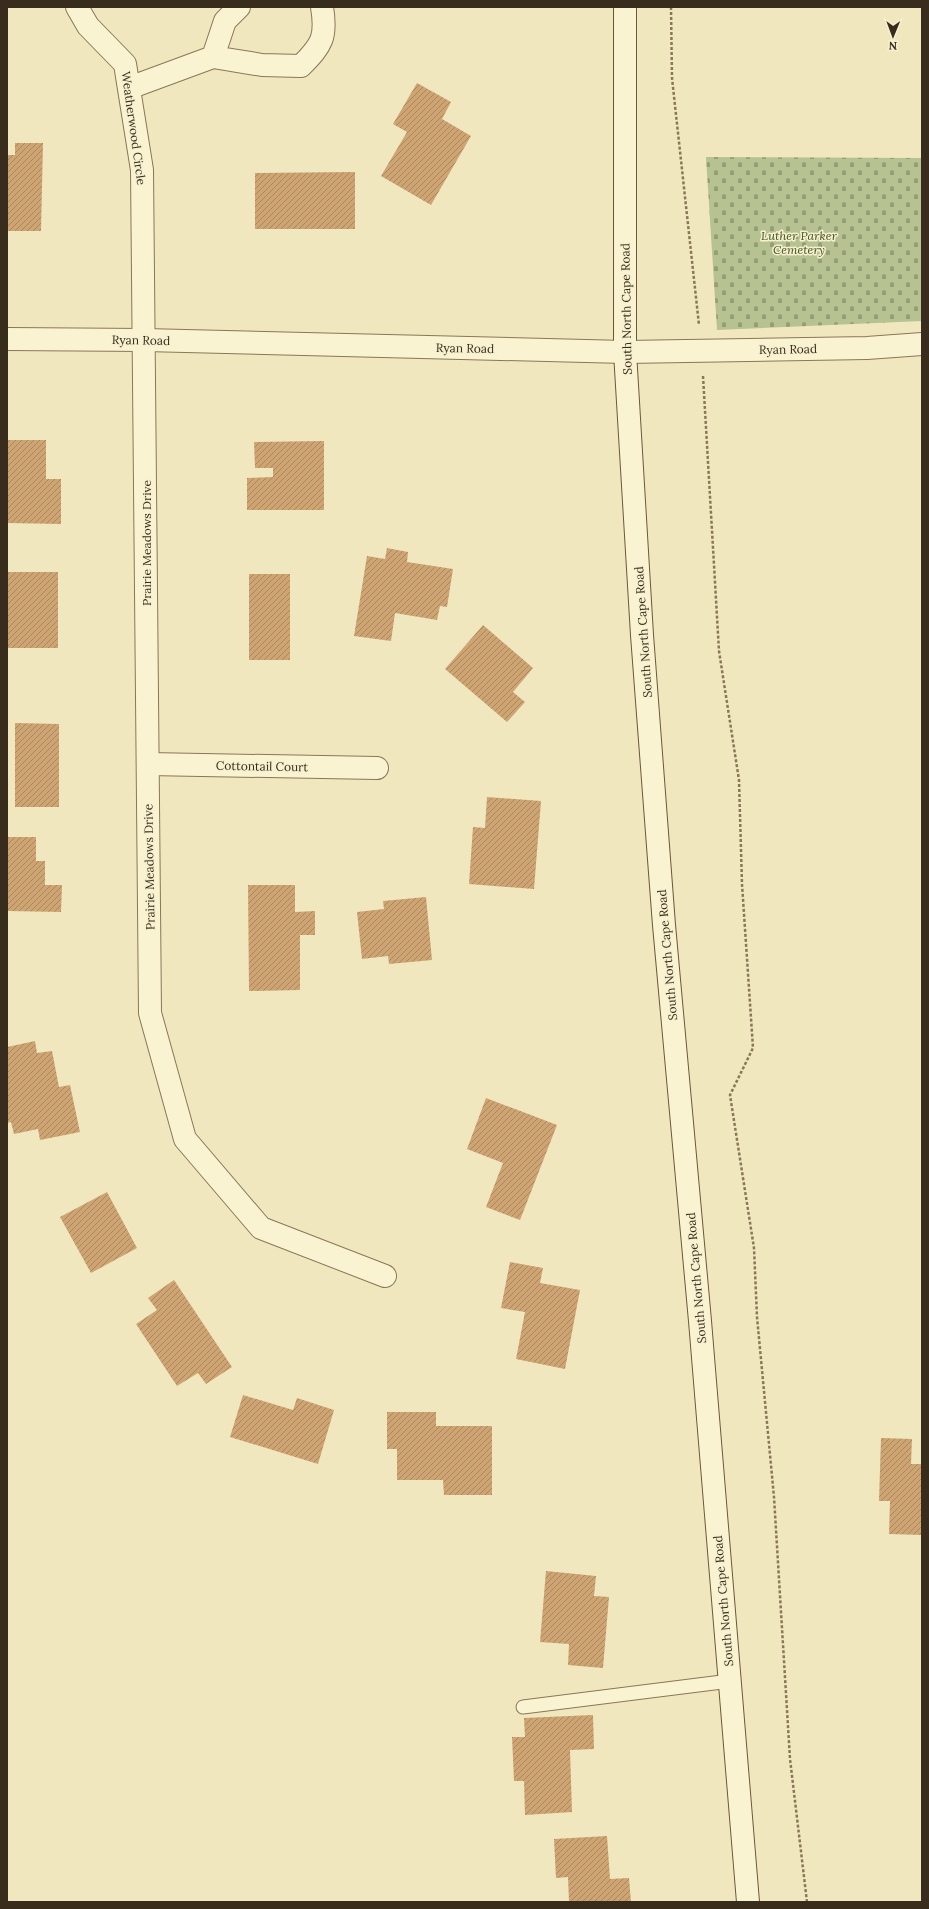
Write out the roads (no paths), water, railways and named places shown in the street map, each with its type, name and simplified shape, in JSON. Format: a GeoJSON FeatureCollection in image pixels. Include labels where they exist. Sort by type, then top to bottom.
{"type":"FeatureCollection","features":[{"type":"Feature","properties":{"kind":"street","name":"Weatherwood Circle"},"geometry":{"type":"LineString","coordinates":[[77,7],[88,26],[125,64],[142,170],[145,340]]}},
{"type":"Feature","properties":{"kind":"street"},"geometry":{"type":"LineString","coordinates":[[213,57],[225,21],[239,7]]}},
{"type":"Feature","properties":{"kind":"street"},"geometry":{"type":"LineString","coordinates":[[129,88],[213,57],[262,65],[301,66],[317,50],[325,28],[322,7]]}},
{"type":"Feature","properties":{"kind":"street","name":"South North Cape Road"},"geometry":{"type":"LineString","coordinates":[[625,7],[625,352],[642,635],[664,925],[748,1902]]}},
{"type":"Feature","properties":{"kind":"street","name":"Ryan Road"},"geometry":{"type":"LineString","coordinates":[[7,339],[145,340],[625,352],[859,348],[922,344]]}},
{"type":"Feature","properties":{"kind":"street","name":"Prairie Meadows Drive"},"geometry":{"type":"LineString","coordinates":[[145,340],[150,1013],[185,1139],[261,1228],[385,1276]]}},
{"type":"Feature","properties":{"kind":"street","name":"Cottontail Court"},"geometry":{"type":"LineString","coordinates":[[148,764],[377,768]]}},
{"type":"Feature","properties":{"kind":"lane"},"geometry":{"type":"LineString","coordinates":[[523,1707],[730,1681]]}},
{"type":"Feature","properties":{"kind":"park label","name":"Luther Parker Cemetery"},"geometry":{"type":"Point","coordinates":[799,242]}}]}
